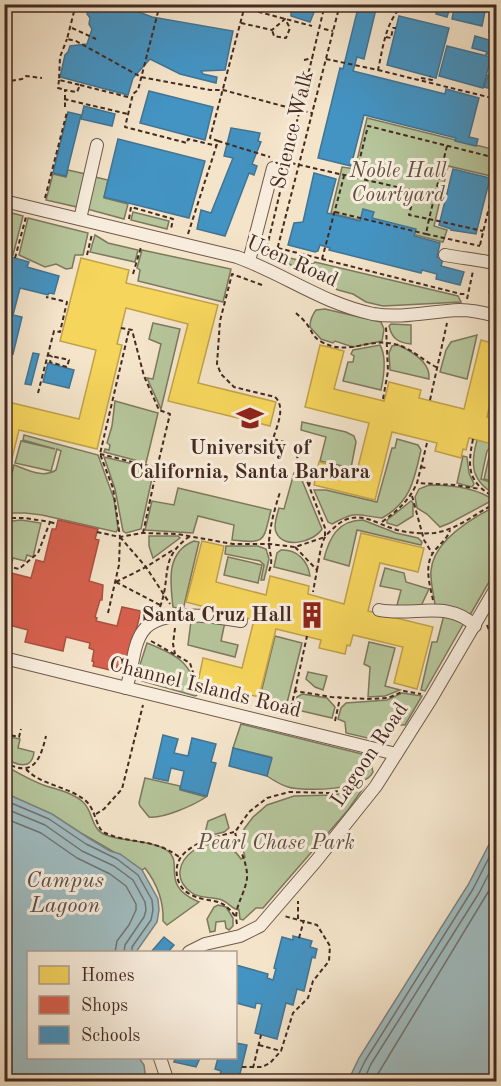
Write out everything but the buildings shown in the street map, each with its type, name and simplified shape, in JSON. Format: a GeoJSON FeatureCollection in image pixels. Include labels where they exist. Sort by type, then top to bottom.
{"type":"FeatureCollection","features":[{"type":"Feature","properties":{"kind":"street"},"geometry":{"type":"LineString","coordinates":[[80,219],[97,145]]}},
{"type":"Feature","properties":{"kind":"street"},"geometry":{"type":"LineString","coordinates":[[249,261],[274,163]]}},
{"type":"Feature","properties":{"kind":"street","name":"Ucen Road"},"geometry":{"type":"LineString","coordinates":[[4,201],[268,264],[326,299],[349,308],[386,316],[448,311],[470,311],[496,316]]}},
{"type":"Feature","properties":{"kind":"street"},"geometry":{"type":"LineString","coordinates":[[446,255],[488,262]]}},
{"type":"Feature","properties":{"kind":"street","name":"Lagoon Road"},"geometry":{"type":"LineString","coordinates":[[191,951],[204,944],[240,936],[260,926],[274,910],[376,786],[431,699],[496,588]]}},
{"type":"Feature","properties":{"kind":"street"},"geometry":{"type":"LineString","coordinates":[[379,610],[395,613],[434,610],[459,614],[475,626]]}},
{"type":"Feature","properties":{"kind":"street"},"geometry":{"type":"LineString","coordinates":[[126,688],[141,636],[144,630],[156,621],[192,615],[215,616],[241,621]]}},
{"type":"Feature","properties":{"kind":"street","name":"Channel Islands Road"},"geometry":{"type":"LineString","coordinates":[[4,658],[286,729],[396,754]]}},
{"type":"Feature","properties":{"kind":"street"},"geometry":{"type":"LineString","coordinates":[[160,1059],[168,1082]]}},
{"type":"Feature","properties":{"kind":"path"},"geometry":{"type":"LineString","coordinates":[[76,4],[60,57],[58,88],[77,92],[80,85]]}},
{"type":"Feature","properties":{"kind":"path"},"geometry":{"type":"LineString","coordinates":[[160,4],[138,90],[133,93],[125,127],[187,143],[188,139],[217,146]]}},
{"type":"Feature","properties":{"kind":"path"},"geometry":{"type":"LineString","coordinates":[[229,4],[312,26]]}},
{"type":"Feature","properties":{"kind":"path"},"geometry":{"type":"LineString","coordinates":[[268,264],[325,4]]}},
{"type":"Feature","properties":{"kind":"path","name":"Science Walk"},"geometry":{"type":"LineString","coordinates":[[268,264],[278,249],[340,4]]}},
{"type":"Feature","properties":{"kind":"path"},"geometry":{"type":"LineString","coordinates":[[393,4],[410,9],[413,4]]}},
{"type":"Feature","properties":{"kind":"path"},"geometry":{"type":"LineString","coordinates":[[378,70],[388,27],[401,7]]}},
{"type":"Feature","properties":{"kind":"path"},"geometry":{"type":"LineString","coordinates":[[244,9],[210,138],[274,163]]}},
{"type":"Feature","properties":{"kind":"path"},"geometry":{"type":"LineString","coordinates":[[272,30],[285,19]]}},
{"type":"Feature","properties":{"kind":"path"},"geometry":{"type":"LineString","coordinates":[[272,30],[274,36],[286,38],[290,28],[285,19]]}},
{"type":"Feature","properties":{"kind":"path"},"geometry":{"type":"LineString","coordinates":[[240,23],[272,30]]}},
{"type":"Feature","properties":{"kind":"path"},"geometry":{"type":"LineString","coordinates":[[70,27],[96,39]]}},
{"type":"Feature","properties":{"kind":"path"},"geometry":{"type":"LineString","coordinates":[[386,37],[391,38],[395,28],[388,27]]}},
{"type":"Feature","properties":{"kind":"path"},"geometry":{"type":"LineString","coordinates":[[324,29],[333,31]]}},
{"type":"Feature","properties":{"kind":"path"},"geometry":{"type":"LineString","coordinates":[[67,39],[76,41],[141,77],[210,90],[223,90],[294,109]]}},
{"type":"Feature","properties":{"kind":"path"},"geometry":{"type":"LineString","coordinates":[[304,60],[313,58]]}},
{"type":"Feature","properties":{"kind":"path"},"geometry":{"type":"LineString","coordinates":[[326,59],[430,80],[496,99]]}},
{"type":"Feature","properties":{"kind":"path"},"geometry":{"type":"LineString","coordinates":[[4,82],[22,79],[26,76],[42,78]]}},
{"type":"Feature","properties":{"kind":"path"},"geometry":{"type":"LineString","coordinates":[[59,80],[132,98]]}},
{"type":"Feature","properties":{"kind":"path"},"geometry":{"type":"LineString","coordinates":[[65,90],[65,107]]}},
{"type":"Feature","properties":{"kind":"path"},"geometry":{"type":"LineString","coordinates":[[297,91],[304,93]]}},
{"type":"Feature","properties":{"kind":"path"},"geometry":{"type":"LineString","coordinates":[[64,99],[128,114]]}},
{"type":"Feature","properties":{"kind":"path"},"geometry":{"type":"LineString","coordinates":[[303,111],[312,113]]}},
{"type":"Feature","properties":{"kind":"path"},"geometry":{"type":"LineString","coordinates":[[44,201],[66,112]]}},
{"type":"Feature","properties":{"kind":"path"},"geometry":{"type":"LineString","coordinates":[[355,178],[368,126],[496,158]]}},
{"type":"Feature","properties":{"kind":"path"},"geometry":{"type":"LineString","coordinates":[[187,236],[218,141]]}},
{"type":"Feature","properties":{"kind":"path"},"geometry":{"type":"LineString","coordinates":[[426,234],[447,146]]}},
{"type":"Feature","properties":{"kind":"path"},"geometry":{"type":"LineString","coordinates":[[291,163],[435,196]]}},
{"type":"Feature","properties":{"kind":"path"},"geometry":{"type":"LineString","coordinates":[[322,259],[344,176]]}},
{"type":"Feature","properties":{"kind":"path"},"geometry":{"type":"LineString","coordinates":[[478,250],[495,195],[496,178]]}},
{"type":"Feature","properties":{"kind":"path"},"geometry":{"type":"LineString","coordinates":[[415,191],[409,215],[483,231]]}},
{"type":"Feature","properties":{"kind":"path"},"geometry":{"type":"LineString","coordinates":[[128,222],[131,207],[173,219],[170,232]]}},
{"type":"Feature","properties":{"kind":"path"},"geometry":{"type":"LineString","coordinates":[[335,212],[480,246]]}},
{"type":"Feature","properties":{"kind":"path"},"geometry":{"type":"LineString","coordinates":[[15,258],[26,214]]}},
{"type":"Feature","properties":{"kind":"path"},"geometry":{"type":"LineString","coordinates":[[87,255],[93,231]]}},
{"type":"Feature","properties":{"kind":"path"},"geometry":{"type":"LineString","coordinates":[[134,274],[141,248]]}},
{"type":"Feature","properties":{"kind":"path"},"geometry":{"type":"LineString","coordinates":[[278,249],[467,294]]}},
{"type":"Feature","properties":{"kind":"path"},"geometry":{"type":"LineString","coordinates":[[467,299],[474,268]]}},
{"type":"Feature","properties":{"kind":"path"},"geometry":{"type":"LineString","coordinates":[[262,285],[232,274],[220,321],[217,364],[221,374],[234,387],[275,397],[279,401],[281,408],[273,439],[288,443]]}},
{"type":"Feature","properties":{"kind":"path"},"geometry":{"type":"LineString","coordinates":[[38,393],[54,331],[60,332],[67,302],[46,297]]}},
{"type":"Feature","properties":{"kind":"path"},"geometry":{"type":"LineString","coordinates":[[430,400],[446,334],[448,311]]}},
{"type":"Feature","properties":{"kind":"path"},"geometry":{"type":"LineString","coordinates":[[296,313],[306,322],[313,336],[321,342],[354,348],[386,342],[406,347],[438,368]]}},
{"type":"Feature","properties":{"kind":"path"},"geometry":{"type":"LineString","coordinates":[[383,399],[387,380],[386,316]]}},
{"type":"Feature","properties":{"kind":"path"},"geometry":{"type":"LineString","coordinates":[[121,328],[132,330],[144,376],[159,410],[170,414],[142,533]]}},
{"type":"Feature","properties":{"kind":"path"},"geometry":{"type":"LineString","coordinates":[[108,613],[116,582],[120,537],[113,488],[100,454],[129,330]]}},
{"type":"Feature","properties":{"kind":"path"},"geometry":{"type":"LineString","coordinates":[[47,355],[52,356],[69,360],[67,366],[50,362],[52,356]]}},
{"type":"Feature","properties":{"kind":"path"},"geometry":{"type":"LineString","coordinates":[[473,439],[470,468],[480,489]]}},
{"type":"Feature","properties":{"kind":"path"},"geometry":{"type":"LineString","coordinates":[[99,442],[103,443]]}},
{"type":"Feature","properties":{"kind":"path"},"geometry":{"type":"LineString","coordinates":[[381,522],[400,509],[412,496],[427,443]]}},
{"type":"Feature","properties":{"kind":"path"},"geometry":{"type":"LineString","coordinates":[[100,454],[157,468]]}},
{"type":"Feature","properties":{"kind":"path"},"geometry":{"type":"LineString","coordinates":[[296,454],[325,528],[313,592]]}},
{"type":"Feature","properties":{"kind":"path"},"geometry":{"type":"LineString","coordinates":[[420,467],[426,468]]}},
{"type":"Feature","properties":{"kind":"path"},"geometry":{"type":"LineString","coordinates":[[309,486],[314,468]]}},
{"type":"Feature","properties":{"kind":"path"},"geometry":{"type":"LineString","coordinates":[[417,483],[480,489],[496,498]]}},
{"type":"Feature","properties":{"kind":"path"},"geometry":{"type":"LineString","coordinates":[[269,571],[273,563],[269,544],[272,522],[280,492]]}},
{"type":"Feature","properties":{"kind":"path"},"geometry":{"type":"LineString","coordinates":[[412,496],[422,534],[432,553]]}},
{"type":"Feature","properties":{"kind":"path"},"geometry":{"type":"LineString","coordinates":[[97,532],[120,537],[142,533],[190,536],[233,544],[269,544],[295,548],[325,537],[346,519],[358,516],[381,522],[401,531],[422,534],[450,530],[496,503]]}},
{"type":"Feature","properties":{"kind":"path"},"geometry":{"type":"LineString","coordinates":[[4,518],[25,518],[57,524]]}},
{"type":"Feature","properties":{"kind":"path"},"geometry":{"type":"LineString","coordinates":[[4,565],[19,569],[38,553],[50,522]]}},
{"type":"Feature","properties":{"kind":"path"},"geometry":{"type":"LineString","coordinates":[[434,610],[428,575],[432,553],[449,536],[450,530]]}},
{"type":"Feature","properties":{"kind":"path"},"geometry":{"type":"LineString","coordinates":[[116,582],[146,567],[190,536]]}},
{"type":"Feature","properties":{"kind":"path"},"geometry":{"type":"LineString","coordinates":[[120,537],[146,567],[164,596]]}},
{"type":"Feature","properties":{"kind":"path"},"geometry":{"type":"LineString","coordinates":[[295,548],[317,570]]}},
{"type":"Feature","properties":{"kind":"path"},"geometry":{"type":"LineString","coordinates":[[156,621],[164,596],[168,563],[173,550]]}},
{"type":"Feature","properties":{"kind":"path"},"geometry":{"type":"LineString","coordinates":[[116,582],[160,606]]}},
{"type":"Feature","properties":{"kind":"path"},"geometry":{"type":"LineString","coordinates":[[488,620],[489,630],[496,634],[492,642]]}},
{"type":"Feature","properties":{"kind":"path"},"geometry":{"type":"LineString","coordinates":[[141,636],[190,663],[200,694],[199,706]]}},
{"type":"Feature","properties":{"kind":"path"},"geometry":{"type":"LineString","coordinates":[[286,729],[307,636]]}},
{"type":"Feature","properties":{"kind":"path"},"geometry":{"type":"LineString","coordinates":[[295,691],[340,698],[381,699],[404,691],[424,695],[431,699]]}},
{"type":"Feature","properties":{"kind":"path"},"geometry":{"type":"LineString","coordinates":[[96,814],[104,809],[122,789],[146,693]]}},
{"type":"Feature","properties":{"kind":"path"},"geometry":{"type":"LineString","coordinates":[[335,721],[340,698]]}},
{"type":"Feature","properties":{"kind":"path"},"geometry":{"type":"LineString","coordinates":[[4,734],[18,737],[21,729]]}},
{"type":"Feature","properties":{"kind":"path"},"geometry":{"type":"LineString","coordinates":[[26,769],[39,759],[46,735]]}},
{"type":"Feature","properties":{"kind":"path"},"geometry":{"type":"LineString","coordinates":[[4,762],[20,769],[26,769],[39,779],[85,800],[96,814],[97,825],[104,833],[161,846],[179,857]]}},
{"type":"Feature","properties":{"kind":"path"},"geometry":{"type":"LineString","coordinates":[[240,936],[235,915],[226,904],[200,898],[183,890],[176,872],[179,857],[203,841],[236,832],[249,812],[267,798],[289,792],[331,793],[353,785],[376,786]]}},
{"type":"Feature","properties":{"kind":"path"},"geometry":{"type":"LineString","coordinates":[[235,915],[245,889],[247,872],[236,832]]}},
{"type":"Feature","properties":{"kind":"path"},"geometry":{"type":"LineString","coordinates":[[297,919],[299,893]]}},
{"type":"Feature","properties":{"kind":"path"},"geometry":{"type":"LineString","coordinates":[[242,1066],[253,1068],[270,1064],[281,1051],[293,1013],[308,998],[313,981],[328,961],[330,946],[317,925],[290,917]]}},
{"type":"Feature","properties":{"kind":"path"},"geometry":{"type":"LineString","coordinates":[[300,938],[304,920]]}},
{"type":"Feature","properties":{"kind":"path"},"geometry":{"type":"LineString","coordinates":[[253,1068],[261,1035]]}},
{"type":"Feature","properties":{"kind":"path"},"geometry":{"type":"LineString","coordinates":[[259,1046],[281,1051]]}},
{"type":"Feature","properties":{"kind":"green space","name":"Noble Hall Courtyard"},"geometry":{"type":"Polygon","coordinates":[[[367,118],[496,150],[491,176],[448,166],[434,226],[447,230],[443,242],[331,213],[342,167],[355,169],[367,118]]]}},
{"type":"Feature","properties":{"kind":"green space"},"geometry":{"type":"Polygon","coordinates":[[[68,170],[86,174],[77,207],[46,200],[53,174],[66,177],[68,170]]]}},
{"type":"Feature","properties":{"kind":"green space"},"geometry":{"type":"Polygon","coordinates":[[[95,177],[108,180],[104,198],[128,204],[124,219],[87,209],[95,177]]]}},
{"type":"Feature","properties":{"kind":"green space"},"geometry":{"type":"Polygon","coordinates":[[[5,211],[23,216],[13,255],[5,253],[5,211]]]}},
{"type":"Feature","properties":{"kind":"green space"},"geometry":{"type":"Polygon","coordinates":[[[133,212],[169,221],[167,229],[131,220],[133,212]]]}},
{"type":"Feature","properties":{"kind":"green space"},"geometry":{"type":"Polygon","coordinates":[[[28,218],[88,233],[83,255],[75,255],[72,268],[66,269],[56,264],[45,267],[19,255],[28,218]]]}},
{"type":"Feature","properties":{"kind":"green space"},"geometry":{"type":"Polygon","coordinates":[[[95,235],[108,243],[138,250],[135,262],[90,252],[95,235]]]}},
{"type":"Feature","properties":{"kind":"green space"},"geometry":{"type":"Polygon","coordinates":[[[142,250],[231,269],[223,302],[138,281],[140,270],[137,268],[142,250]]]}},
{"type":"Feature","properties":{"kind":"green space"},"geometry":{"type":"Polygon","coordinates":[[[282,256],[458,296],[461,302],[383,306],[366,302],[281,262],[282,256]]]}},
{"type":"Feature","properties":{"kind":"green space"},"geometry":{"type":"Polygon","coordinates":[[[325,309],[381,322],[384,329],[382,341],[353,347],[321,339],[310,327],[310,322],[316,310],[325,309]]]}},
{"type":"Feature","properties":{"kind":"green space"},"geometry":{"type":"Polygon","coordinates":[[[153,323],[180,329],[161,409],[147,378],[153,379],[161,344],[149,339],[153,323]]]}},
{"type":"Feature","properties":{"kind":"green space"},"geometry":{"type":"Polygon","coordinates":[[[391,324],[411,325],[411,344],[403,343],[394,337],[389,326],[391,324]]]}},
{"type":"Feature","properties":{"kind":"green space"},"geometry":{"type":"Polygon","coordinates":[[[477,335],[467,379],[440,372],[446,350],[451,342],[477,335]]]}},
{"type":"Feature","properties":{"kind":"green space"},"geometry":{"type":"Polygon","coordinates":[[[380,345],[384,361],[381,390],[343,381],[348,362],[353,362],[354,356],[351,354],[353,350],[380,345]]]}},
{"type":"Feature","properties":{"kind":"green space"},"geometry":{"type":"Polygon","coordinates":[[[398,345],[423,362],[427,367],[429,379],[390,370],[389,353],[392,346],[398,345]]]}},
{"type":"Feature","properties":{"kind":"green space"},"geometry":{"type":"Polygon","coordinates":[[[115,401],[158,413],[146,463],[104,452],[105,449],[109,450],[110,445],[107,443],[115,401]]]}},
{"type":"Feature","properties":{"kind":"green space"},"geometry":{"type":"Polygon","coordinates":[[[302,422],[354,436],[356,442],[351,468],[320,461],[326,437],[301,430],[302,422]]]}},
{"type":"Feature","properties":{"kind":"green space"},"geometry":{"type":"Polygon","coordinates":[[[24,435],[98,455],[114,499],[118,529],[116,532],[42,515],[5,513],[5,500],[14,465],[35,472],[51,473],[56,470],[61,451],[57,449],[51,471],[15,463],[21,441],[55,449],[23,440],[24,435]]]}},
{"type":"Feature","properties":{"kind":"green space"},"geometry":{"type":"Polygon","coordinates":[[[397,439],[418,445],[421,450],[410,489],[399,505],[382,518],[357,515],[332,524],[328,522],[314,490],[326,490],[377,502],[392,448],[395,448],[397,439]]]}},
{"type":"Feature","properties":{"kind":"green space"},"geometry":{"type":"Polygon","coordinates":[[[477,440],[494,443],[487,451],[481,479],[496,484],[496,495],[477,478],[473,457],[477,440]]]}},
{"type":"Feature","properties":{"kind":"green space"},"geometry":{"type":"Polygon","coordinates":[[[491,448],[496,450],[496,482],[484,479],[491,448]]]}},
{"type":"Feature","properties":{"kind":"green space"},"geometry":{"type":"Polygon","coordinates":[[[463,456],[467,457],[469,473],[474,484],[472,487],[457,483],[463,456]]]}},
{"type":"Feature","properties":{"kind":"green space"},"geometry":{"type":"Polygon","coordinates":[[[104,457],[154,469],[141,529],[126,533],[123,531],[115,489],[104,457]]]}},
{"type":"Feature","properties":{"kind":"green space"},"geometry":{"type":"Polygon","coordinates":[[[294,473],[299,473],[322,529],[318,534],[299,542],[285,541],[280,538],[275,527],[279,508],[284,509],[294,473]]]}},
{"type":"Feature","properties":{"kind":"green space"},"geometry":{"type":"Polygon","coordinates":[[[429,485],[454,486],[479,492],[493,500],[440,527],[417,508],[415,497],[419,489],[429,485]]]}},
{"type":"Feature","properties":{"kind":"green space"},"geometry":{"type":"Polygon","coordinates":[[[178,488],[271,510],[262,538],[252,541],[232,540],[234,525],[198,516],[193,533],[145,530],[152,501],[174,505],[178,488]]]}},
{"type":"Feature","properties":{"kind":"green space"},"geometry":{"type":"Polygon","coordinates":[[[411,501],[413,516],[397,526],[387,523],[387,520],[411,501]]]}},
{"type":"Feature","properties":{"kind":"green space"},"geometry":{"type":"Polygon","coordinates":[[[496,506],[496,570],[470,615],[435,605],[431,571],[433,560],[439,550],[446,540],[465,524],[496,506]]]}},
{"type":"Feature","properties":{"kind":"green space"},"geometry":{"type":"Polygon","coordinates":[[[21,520],[41,523],[33,557],[27,555],[25,561],[13,558],[12,562],[5,560],[5,522],[21,520]]]}},
{"type":"Feature","properties":{"kind":"green space"},"geometry":{"type":"Polygon","coordinates":[[[363,520],[396,533],[418,538],[422,542],[421,545],[357,530],[349,566],[324,559],[332,537],[341,527],[347,523],[363,520]]]}},
{"type":"Feature","properties":{"kind":"green space"},"geometry":{"type":"Polygon","coordinates":[[[149,536],[178,536],[180,538],[153,558],[149,536]]]}},
{"type":"Feature","properties":{"kind":"green space"},"geometry":{"type":"Polygon","coordinates":[[[194,541],[199,542],[183,610],[173,607],[172,568],[178,552],[194,541]]]}},
{"type":"Feature","properties":{"kind":"green space"},"geometry":{"type":"Polygon","coordinates":[[[226,546],[258,546],[266,549],[269,559],[264,580],[261,580],[264,565],[260,561],[225,554],[226,546]]]}},
{"type":"Feature","properties":{"kind":"green space"},"geometry":{"type":"Polygon","coordinates":[[[287,550],[301,557],[307,565],[310,576],[274,567],[277,553],[287,550]]]}},
{"type":"Feature","properties":{"kind":"green space"},"geometry":{"type":"Polygon","coordinates":[[[228,557],[262,565],[258,583],[224,575],[228,557]]]}},
{"type":"Feature","properties":{"kind":"green space"},"geometry":{"type":"Polygon","coordinates":[[[385,568],[404,573],[406,582],[429,589],[420,608],[396,609],[401,590],[380,586],[385,568]]]}},
{"type":"Feature","properties":{"kind":"green space"},"geometry":{"type":"Polygon","coordinates":[[[444,615],[465,621],[425,691],[421,690],[432,642],[437,642],[444,615]]]}},
{"type":"Feature","properties":{"kind":"green space"},"geometry":{"type":"Polygon","coordinates":[[[191,621],[225,622],[221,641],[238,645],[235,657],[188,645],[191,621]]]}},
{"type":"Feature","properties":{"kind":"green space"},"geometry":{"type":"Polygon","coordinates":[[[275,636],[302,643],[286,707],[259,701],[275,636]]]}},
{"type":"Feature","properties":{"kind":"green space"},"geometry":{"type":"Polygon","coordinates":[[[369,642],[395,648],[385,686],[400,690],[385,696],[368,697],[370,667],[364,664],[369,642]]]}},
{"type":"Feature","properties":{"kind":"green space"},"geometry":{"type":"Polygon","coordinates":[[[147,643],[166,651],[187,667],[195,684],[197,695],[142,681],[138,671],[147,643]]]}},
{"type":"Feature","properties":{"kind":"green space"},"geometry":{"type":"Polygon","coordinates":[[[308,672],[327,676],[323,690],[315,687],[306,679],[308,672]]]}},
{"type":"Feature","properties":{"kind":"green space"},"geometry":{"type":"Polygon","coordinates":[[[402,693],[422,696],[405,725],[396,725],[376,740],[346,733],[345,722],[338,719],[341,708],[346,703],[387,700],[402,693]]]}},
{"type":"Feature","properties":{"kind":"green space"},"geometry":{"type":"Polygon","coordinates":[[[302,694],[327,698],[335,707],[332,718],[293,709],[297,697],[302,694]]]}},
{"type":"Feature","properties":{"kind":"green space"},"geometry":{"type":"Polygon","coordinates":[[[241,724],[362,754],[370,760],[373,772],[359,783],[347,786],[296,789],[285,786],[267,776],[271,757],[233,748],[241,724]]]}},
{"type":"Feature","properties":{"kind":"green space"},"geometry":{"type":"Polygon","coordinates":[[[5,736],[20,739],[18,748],[34,752],[30,762],[23,765],[5,758],[5,736]]]}},
{"type":"Feature","properties":{"kind":"green space"},"geometry":{"type":"Polygon","coordinates":[[[4,765],[35,782],[66,792],[79,799],[89,811],[97,829],[106,835],[155,845],[168,851],[174,862],[174,875],[180,889],[199,902],[167,925],[163,921],[159,893],[145,868],[142,870],[92,839],[5,793],[4,765]]]}},
{"type":"Feature","properties":{"kind":"green space"},"geometry":{"type":"Polygon","coordinates":[[[145,778],[180,786],[180,790],[206,797],[170,814],[149,817],[139,803],[145,778]]]}},
{"type":"Feature","properties":{"kind":"green space","name":"Pearl Chase Park"},"geometry":{"type":"Polygon","coordinates":[[[364,787],[348,810],[263,908],[256,908],[243,920],[240,919],[239,910],[222,900],[195,895],[182,882],[180,871],[184,860],[192,851],[204,845],[217,844],[230,848],[241,859],[245,857],[242,846],[244,829],[253,817],[267,805],[294,796],[335,795],[364,787]]]}},
{"type":"Feature","properties":{"kind":"green space"},"geometry":{"type":"Polygon","coordinates":[[[225,814],[229,828],[224,832],[204,837],[208,821],[225,814]]]}},
{"type":"Feature","properties":{"kind":"green space"},"geometry":{"type":"Polygon","coordinates":[[[218,905],[226,907],[233,918],[233,926],[229,930],[226,928],[225,921],[216,922],[215,931],[210,932],[207,919],[214,907],[218,905]]]}},
{"type":"Feature","properties":{"kind":"water","name":"Campus Lagoon"},"geometry":{"type":"Polygon","coordinates":[[[5,793],[52,814],[110,851],[120,854],[142,870],[158,899],[159,910],[157,922],[137,951],[27,951],[27,1059],[140,1059],[144,1065],[146,1081],[5,1081],[5,793]]]}},
{"type":"Feature","properties":{"kind":"water"},"geometry":{"type":"Polygon","coordinates":[[[496,831],[496,1081],[348,1081],[359,1058],[468,885],[496,831]]]}},
{"type":"Feature","properties":{"kind":"place","name":"University of California, Santa Barbara"},"geometry":{"type":"Point","coordinates":[250,418]}},
{"type":"Feature","properties":{"kind":"place","name":"Santa Cruz Hall"},"geometry":{"type":"Point","coordinates":[312,615]}}]}
